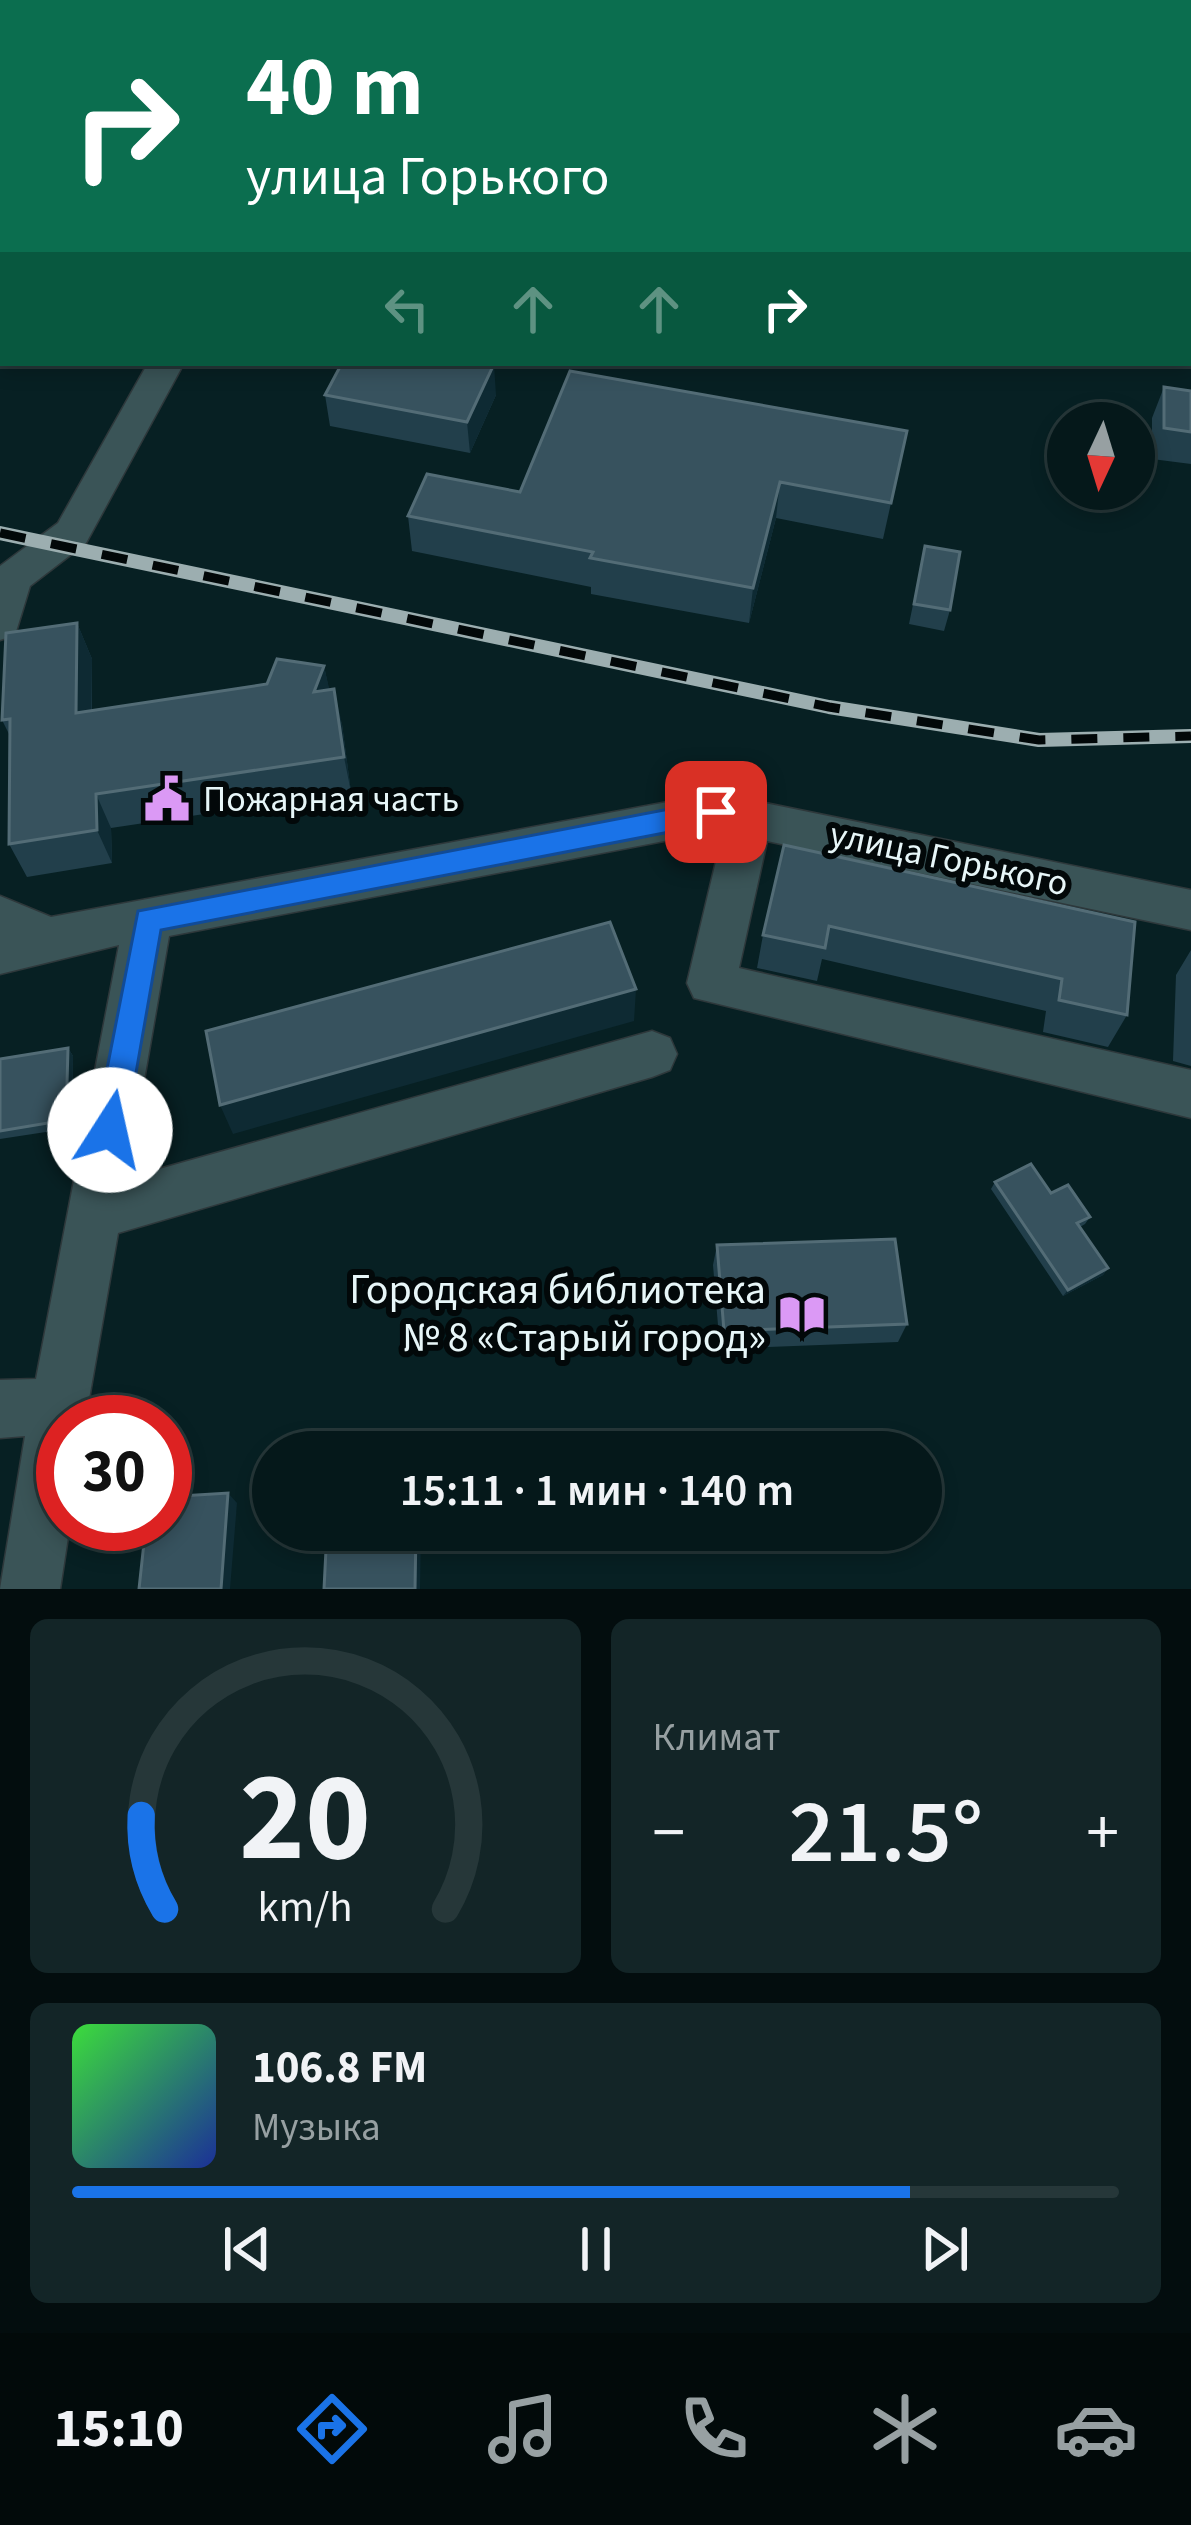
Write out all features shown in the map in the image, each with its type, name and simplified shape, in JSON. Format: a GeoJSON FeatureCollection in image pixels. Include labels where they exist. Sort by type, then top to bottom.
{"type":"FeatureCollection","features":[{"type":"Feature","properties":{"kind":"street"},"geometry":{"type":"LineString","coordinates":[[0,624],[6,580],[72,532],[164,366]]}},
{"type":"Feature","properties":{"kind":"street","name":"улица Горького"},"geometry":{"type":"LineString","coordinates":[[0,953],[49,938],[716,812],[1191,910]]}},
{"type":"Feature","properties":{"kind":"street"},"geometry":{"type":"LineString","coordinates":[[749,818],[711,983],[1191,1094]]}},
{"type":"Feature","properties":{"kind":"street"},"geometry":{"type":"LineString","coordinates":[[0,916],[49,938]]}},
{"type":"Feature","properties":{"kind":"street"},"geometry":{"type":"LineString","coordinates":[[61,1395],[148,920]]}},
{"type":"Feature","properties":{"kind":"street"},"geometry":{"type":"LineString","coordinates":[[95,1213],[652,1054]]}},
{"type":"Feature","properties":{"kind":"street"},"geometry":{"type":"LineString","coordinates":[[0,1408],[36,1407]]}},
{"type":"Feature","properties":{"kind":"street"},"geometry":{"type":"LineString","coordinates":[[30,1589],[36,1551]]}},
{"type":"Feature","properties":{"kind":"building"},"geometry":{"type":"Polygon","coordinates":[[[340,366],[493,366],[467,422],[325,395],[340,366]]]}},
{"type":"Feature","properties":{"kind":"building"},"geometry":{"type":"Polygon","coordinates":[[[570,371],[907,431],[891,503],[780,482],[753,588],[590,558],[593,552],[408,516],[427,474],[520,492],[570,371]]]}},
{"type":"Feature","properties":{"kind":"building"},"geometry":{"type":"Polygon","coordinates":[[[1164,387],[1191,391],[1191,432],[1164,428],[1164,387]]]}},
{"type":"Feature","properties":{"kind":"building"},"geometry":{"type":"Polygon","coordinates":[[[925,546],[960,552],[950,610],[914,604],[925,546]]]}},
{"type":"Feature","properties":{"kind":"building"},"geometry":{"type":"Polygon","coordinates":[[[77,623],[76,713],[267,684],[277,659],[324,666],[314,692],[334,689],[344,757],[96,794],[97,830],[9,844],[10,719],[2,720],[6,633],[77,623]]]}},
{"type":"Feature","properties":{"kind":"building"},"geometry":{"type":"Polygon","coordinates":[[[784,845],[1135,922],[1127,1015],[1059,1000],[1062,979],[829,926],[825,948],[763,935],[784,845]]]}},
{"type":"Feature","properties":{"kind":"building"},"geometry":{"type":"Polygon","coordinates":[[[610,922],[636,989],[220,1105],[206,1031],[610,922]]]}},
{"type":"Feature","properties":{"kind":"building"},"geometry":{"type":"Polygon","coordinates":[[[68,1048],[66,1120],[0,1131],[0,1059],[68,1048]]]}},
{"type":"Feature","properties":{"kind":"building"},"geometry":{"type":"Polygon","coordinates":[[[1031,1164],[1051,1193],[1068,1185],[1090,1217],[1077,1223],[1108,1268],[1068,1290],[995,1182],[1031,1164]]]}},
{"type":"Feature","properties":{"kind":"building"},"geometry":{"type":"Polygon","coordinates":[[[895,1239],[907,1324],[724,1331],[717,1245],[895,1239]]]}},
{"type":"Feature","properties":{"kind":"building"},"geometry":{"type":"Polygon","coordinates":[[[228,1493],[221,1589],[139,1589],[143,1551],[192,1551],[192,1495],[228,1493]]]}},
{"type":"Feature","properties":{"kind":"building"},"geometry":{"type":"Polygon","coordinates":[[[326,1551],[416,1551],[415,1589],[324,1589],[326,1551]]]}},
{"type":"Feature","properties":{"kind":"railway"},"geometry":{"type":"LineString","coordinates":[[0,533],[829,707],[1039,740],[1191,736]]}},
{"type":"Feature","properties":{"kind":"place","name":"Пожарная часть"},"geometry":{"type":"Point","coordinates":[167,799]}},
{"type":"Feature","properties":{"kind":"place","name":"Городская библиотека № 8 «Старый город»"},"geometry":{"type":"Point","coordinates":[802,1314]}},
{"type":"Feature","properties":{"kind":"route"},"geometry":{"type":"LineString","coordinates":[[110,1130],[148,920],[716,812]]}}]}
